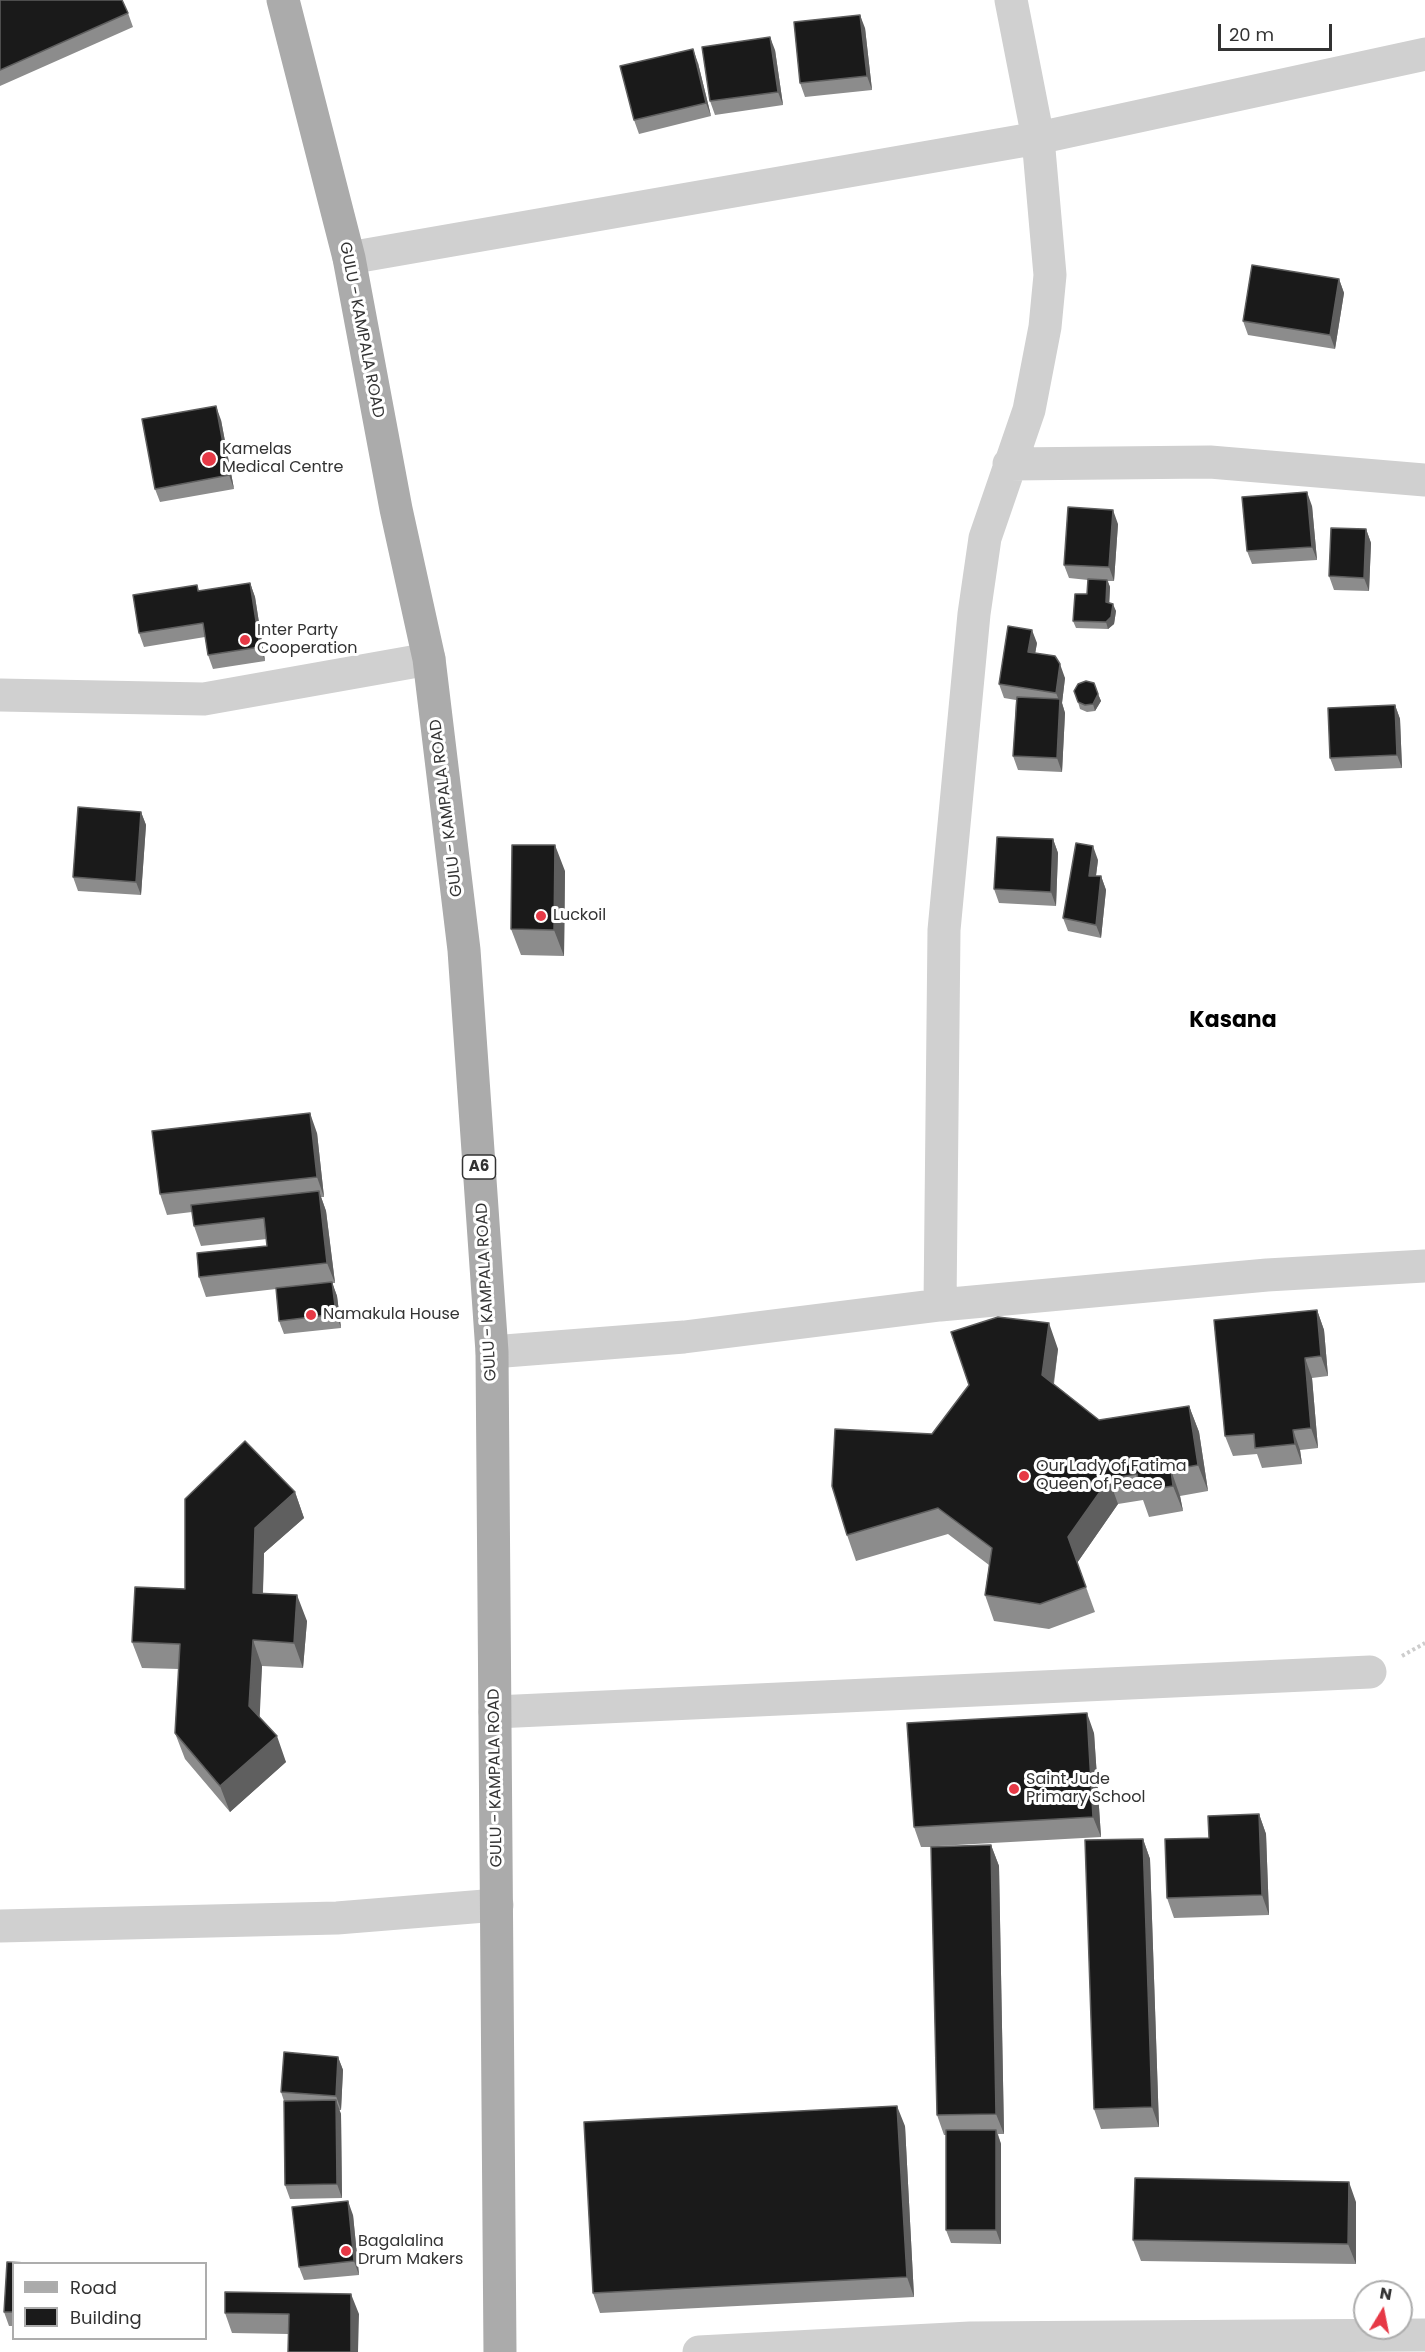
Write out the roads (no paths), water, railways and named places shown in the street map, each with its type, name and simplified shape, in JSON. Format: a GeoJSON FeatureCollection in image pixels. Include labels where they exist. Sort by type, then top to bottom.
{"type":"FeatureCollection","features":[{"type":"Feature","properties":{"kind":"main road","name":"GULU - KAMPALA ROAD"},"geometry":{"type":"LineString","coordinates":[[283,0],[349,258],[396,509],[429,659],[464,950],[492,1352],[500,2352]]}},
{"type":"Feature","properties":{"kind":"street"},"geometry":{"type":"LineString","coordinates":[[940,1305],[944,930],[974,614],[985,538],[1029,410],[1045,327],[1050,275],[1038,138],[1011,0]]}},
{"type":"Feature","properties":{"kind":"street"},"geometry":{"type":"LineString","coordinates":[[349,258],[1038,138],[1425,54]]}},
{"type":"Feature","properties":{"kind":"street"},"geometry":{"type":"LineString","coordinates":[[1009,464],[1210,462],[1425,480]]}},
{"type":"Feature","properties":{"kind":"street"},"geometry":{"type":"LineString","coordinates":[[0,695],[204,699],[429,659]]}},
{"type":"Feature","properties":{"kind":"street"},"geometry":{"type":"LineString","coordinates":[[492,1352],[684,1337],[940,1305],[1267,1275],[1425,1266]]}},
{"type":"Feature","properties":{"kind":"street"},"geometry":{"type":"LineString","coordinates":[[495,1712],[1370,1672]]}},
{"type":"Feature","properties":{"kind":"street"},"geometry":{"type":"LineString","coordinates":[[0,1926],[336,1918],[497,1905]]}},
{"type":"Feature","properties":{"kind":"street"},"geometry":{"type":"LineString","coordinates":[[699,2352],[970,2338],[1425,2335]]}},
{"type":"Feature","properties":{"kind":"place","name":"Kamelas Medical Centre"},"geometry":{"type":"Point","coordinates":[209,459]}},
{"type":"Feature","properties":{"kind":"place","name":"Inter Party Cooperation"},"geometry":{"type":"Point","coordinates":[245,640]}},
{"type":"Feature","properties":{"kind":"place","name":"Luckoil"},"geometry":{"type":"Point","coordinates":[541,916]}},
{"type":"Feature","properties":{"kind":"place","name":"Namakula House"},"geometry":{"type":"Point","coordinates":[311,1315]}},
{"type":"Feature","properties":{"kind":"place","name":"Our Lady of Fatima Queen of Peace"},"geometry":{"type":"Point","coordinates":[1024,1476]}},
{"type":"Feature","properties":{"kind":"place","name":"Saint Jude Primary School"},"geometry":{"type":"Point","coordinates":[1014,1789]}},
{"type":"Feature","properties":{"kind":"place","name":"Bagalalina Drum Makers"},"geometry":{"type":"Point","coordinates":[346,2251]}},
{"type":"Feature","properties":{"kind":"district","name":"Kasana"},"geometry":{"type":"Point","coordinates":[1233,1021]}}]}
